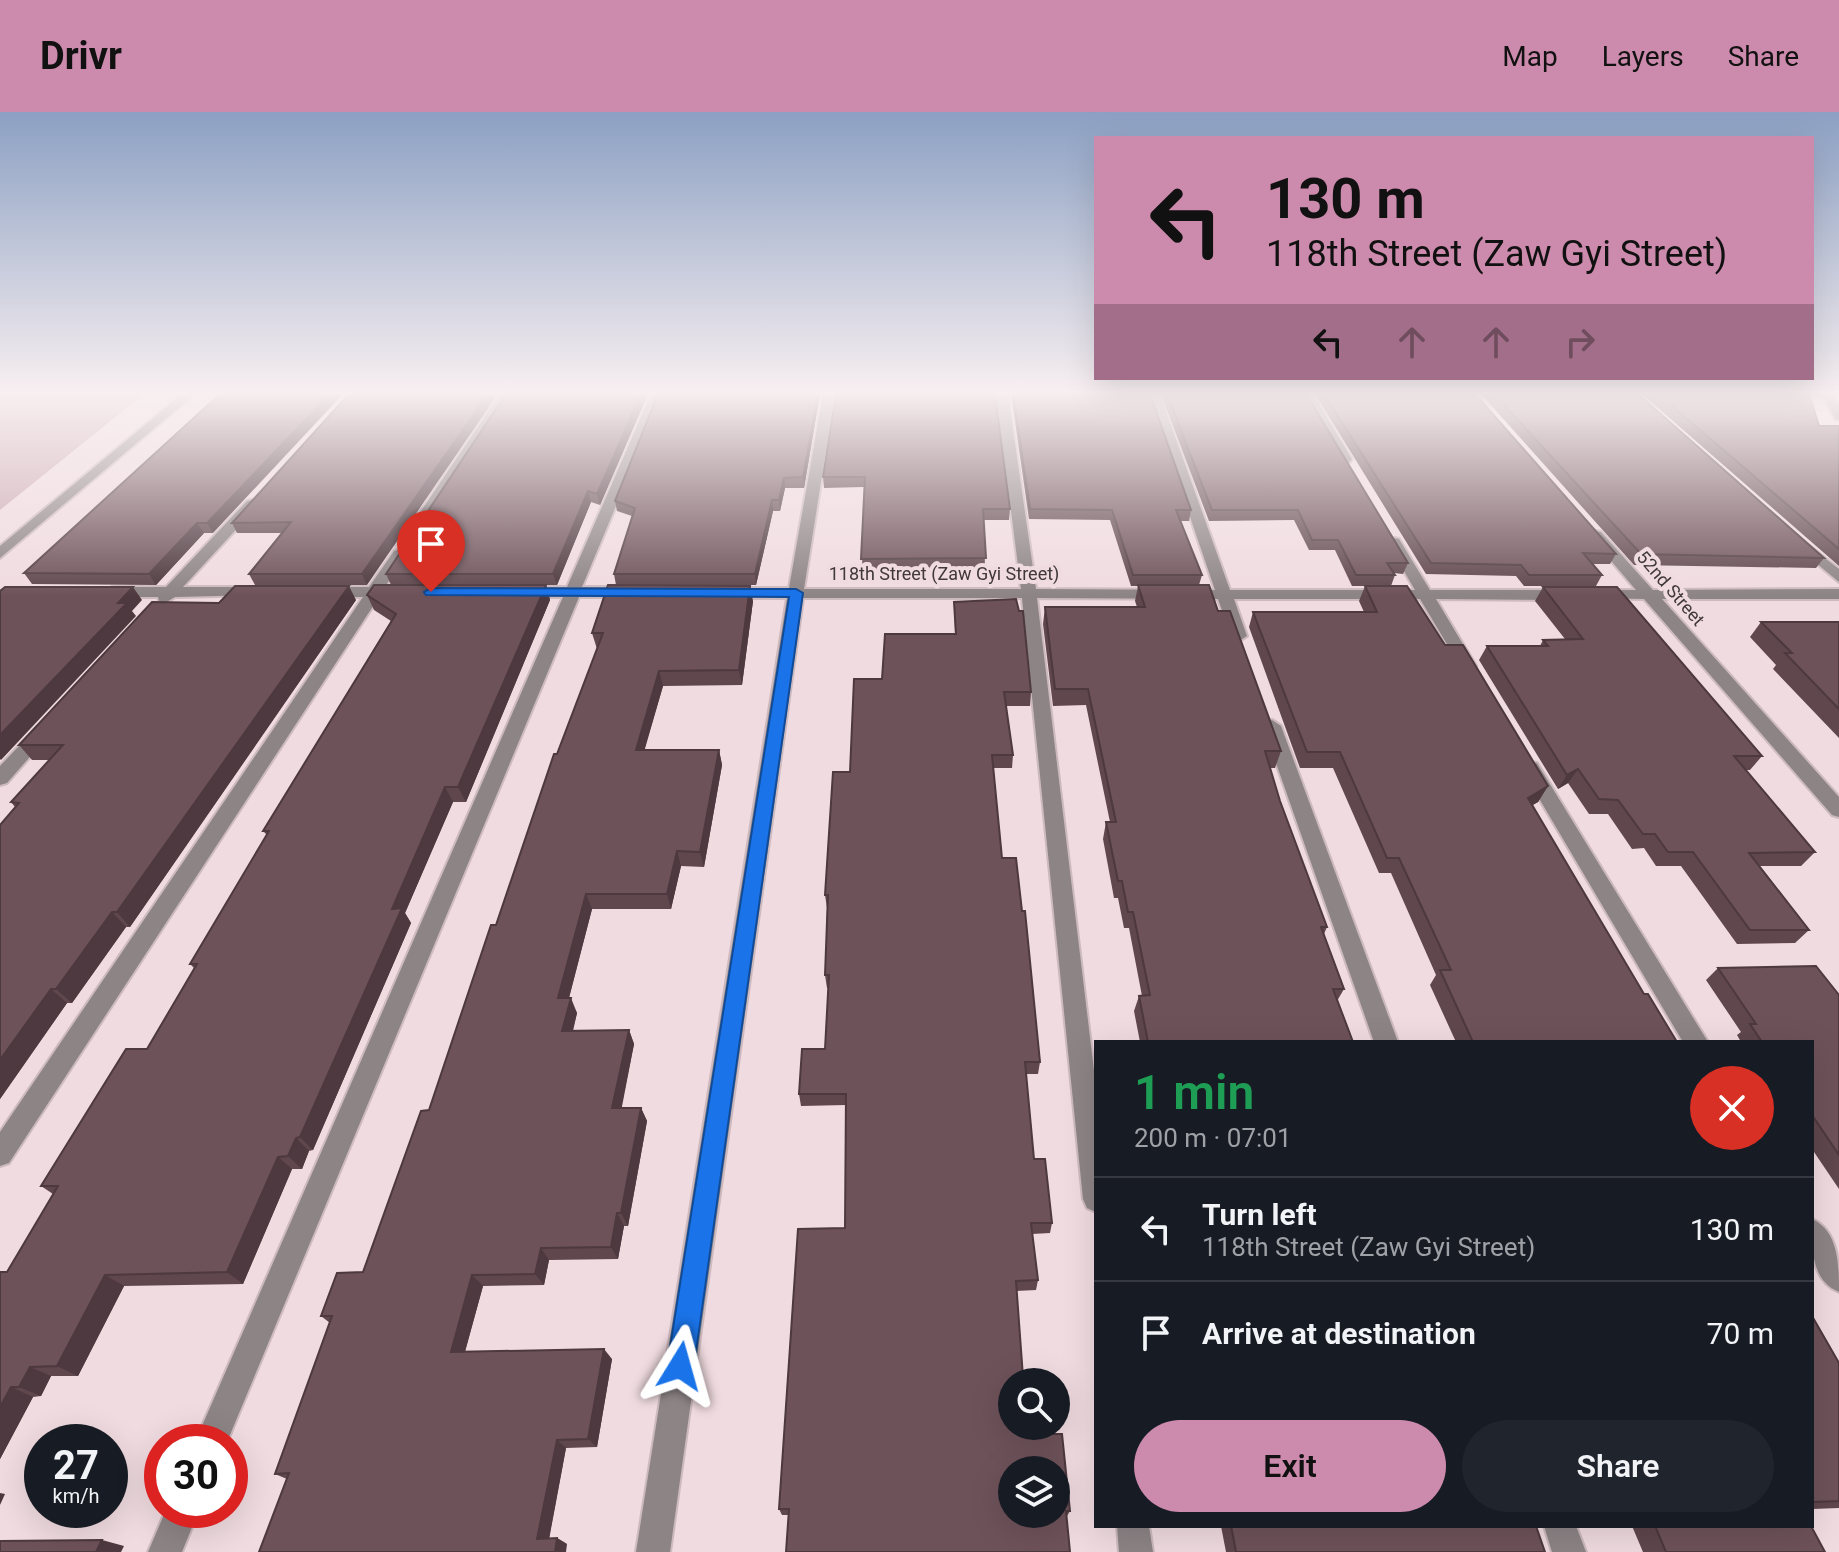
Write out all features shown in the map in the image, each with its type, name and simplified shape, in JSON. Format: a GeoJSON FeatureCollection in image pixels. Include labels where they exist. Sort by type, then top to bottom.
{"type":"FeatureCollection","features":[{"type":"Feature","properties":{"kind":"street"},"geometry":{"type":"LineString","coordinates":[[0,554],[110,461]]}},
{"type":"Feature","properties":{"kind":"street"},"geometry":{"type":"LineString","coordinates":[[0,1154],[462,461]]}},
{"type":"Feature","properties":{"kind":"street"},"geometry":{"type":"LineString","coordinates":[[219,1424],[628,461]]}},
{"type":"Feature","properties":{"kind":"street"},"geometry":{"type":"LineString","coordinates":[[653,1552],[818,461]]}},
{"type":"Feature","properties":{"kind":"street"},"geometry":{"type":"LineString","coordinates":[[1011,461],[1029,594],[1094,1181]]}},
{"type":"Feature","properties":{"kind":"street"},"geometry":{"type":"LineString","coordinates":[[1177,461],[1245,653]]}},
{"type":"Feature","properties":{"kind":"street"},"geometry":{"type":"LineString","coordinates":[[1346,461],[1354,474]]}},
{"type":"Feature","properties":{"kind":"street"},"geometry":{"type":"LineString","coordinates":[[149,615],[267,487]]}},
{"type":"Feature","properties":{"kind":"street","name":"52nd Street"},"geometry":{"type":"LineString","coordinates":[[1587,524],[1839,810]]}},
{"type":"Feature","properties":{"kind":"street"},"geometry":{"type":"LineString","coordinates":[[1385,527],[1482,689]]}},
{"type":"Feature","properties":{"kind":"street"},"geometry":{"type":"LineString","coordinates":[[1793,536],[1839,577]]}},
{"type":"Feature","properties":{"kind":"street"},"geometry":{"type":"LineString","coordinates":[[93,592],[280,592]]}},
{"type":"Feature","properties":{"kind":"street"},"geometry":{"type":"LineString","coordinates":[[311,592],[420,592]]}},
{"type":"Feature","properties":{"kind":"street"},"geometry":{"type":"LineString","coordinates":[[511,592],[647,593]]}},
{"type":"Feature","properties":{"kind":"street","name":"118th Street (Zaw Gyi Street)"},"geometry":{"type":"LineString","coordinates":[[707,593],[1839,594]]}},
{"type":"Feature","properties":{"kind":"street"},"geometry":{"type":"LineString","coordinates":[[1266,712],[1385,1040]]}},
{"type":"Feature","properties":{"kind":"street"},"geometry":{"type":"LineString","coordinates":[[0,778],[53,720]]}},
{"type":"Feature","properties":{"kind":"street"},"geometry":{"type":"LineString","coordinates":[[1523,757],[1695,1040]]}},
{"type":"Feature","properties":{"kind":"street"},"geometry":{"type":"LineString","coordinates":[[1814,1236],[1839,1278]]}},
{"type":"Feature","properties":{"kind":"street"},"geometry":{"type":"LineString","coordinates":[[165,1552],[175,1528]]}},
{"type":"Feature","properties":{"kind":"street"},"geometry":{"type":"LineString","coordinates":[[1133,1528],[1136,1552]]}},
{"type":"Feature","properties":{"kind":"street"},"geometry":{"type":"LineString","coordinates":[[1561,1528],[1569,1552]]}},
{"type":"Feature","properties":{"kind":"shaded area"},"geometry":{"type":"Polygon","coordinates":[[[0,461],[61,461],[0,510],[0,461]]]}},
{"type":"Feature","properties":{"kind":"building"},"geometry":{"type":"Polygon","coordinates":[[[146,461],[266,461],[207,523],[197,523],[149,574],[24,573],[146,461]]]}},
{"type":"Feature","properties":{"kind":"building"},"geometry":{"type":"Polygon","coordinates":[[[288,461],[441,461],[362,574],[249,574],[291,522],[232,523],[288,461]]]}},
{"type":"Feature","properties":{"kind":"building"},"geometry":{"type":"Polygon","coordinates":[[[461,461],[611,461],[597,494],[588,491],[553,574],[386,574],[461,461]]]}},
{"type":"Feature","properties":{"kind":"building"},"geometry":{"type":"Polygon","coordinates":[[[631,461],[806,461],[803,477],[784,478],[779,500],[772,500],[755,574],[614,574],[635,508],[615,501],[631,461]]]}},
{"type":"Feature","properties":{"kind":"building"},"geometry":{"type":"Polygon","coordinates":[[[825,461],[1004,461],[1010,509],[983,509],[986,558],[861,559],[865,477],[823,477],[825,461]]]}},
{"type":"Feature","properties":{"kind":"building"},"geometry":{"type":"Polygon","coordinates":[[[1023,461],[1174,461],[1191,510],[1176,510],[1202,575],[1133,575],[1112,510],[1030,509],[1023,461]]]}},
{"type":"Feature","properties":{"kind":"building"},"geometry":{"type":"Polygon","coordinates":[[[1193,461],[1347,461],[1408,563],[1387,563],[1395,575],[1356,575],[1338,540],[1312,540],[1298,510],[1212,510],[1193,461]]]}},
{"type":"Feature","properties":{"kind":"building"},"geometry":{"type":"Polygon","coordinates":[[[1367,461],[1534,461],[1616,554],[1583,553],[1602,575],[1529,575],[1521,565],[1431,563],[1367,461]]]}},
{"type":"Feature","properties":{"kind":"building"},"geometry":{"type":"Polygon","coordinates":[[[1556,461],[1714,461],[1824,558],[1641,554],[1556,461]]]}},
{"type":"Feature","properties":{"kind":"building"},"geometry":{"type":"Polygon","coordinates":[[[1736,461],[1839,461],[1839,549],[1736,461]]]}},
{"type":"Feature","properties":{"kind":"building"},"geometry":{"type":"Polygon","coordinates":[[[374,585],[546,585],[458,787],[445,787],[392,909],[402,908],[300,1137],[296,1138],[288,1156],[278,1157],[227,1272],[105,1275],[57,1366],[30,1367],[19,1387],[11,1387],[0,1407],[0,1272],[7,1272],[58,1186],[41,1186],[126,1049],[147,1049],[197,964],[190,964],[269,831],[263,831],[396,614],[367,595],[374,585]]]}},
{"type":"Feature","properties":{"kind":"building"},"geometry":{"type":"Polygon","coordinates":[[[608,585],[750,586],[739,670],[659,671],[636,750],[719,750],[700,852],[677,851],[667,894],[586,894],[558,998],[571,998],[562,1031],[629,1030],[612,1108],[641,1108],[621,1213],[617,1213],[611,1247],[541,1248],[535,1274],[472,1275],[451,1352],[604,1349],[588,1439],[557,1440],[537,1539],[557,1538],[555,1552],[259,1552],[289,1473],[275,1474],[332,1316],[321,1316],[337,1273],[363,1272],[421,1111],[429,1110],[491,925],[496,925],[554,754],[557,754],[603,633],[592,633],[608,585]]]}},
{"type":"Feature","properties":{"kind":"building"},"geometry":{"type":"Polygon","coordinates":[[[1138,585],[1209,585],[1218,611],[1230,611],[1281,751],[1265,751],[1280,801],[1327,927],[1321,927],[1344,989],[1333,989],[1352,1040],[1148,1040],[1139,996],[1150,995],[1133,912],[1128,912],[1122,881],[1118,881],[1106,822],[1116,822],[1088,689],[1055,689],[1045,607],[1145,607],[1138,585]]]}},
{"type":"Feature","properties":{"kind":"building"},"geometry":{"type":"Polygon","coordinates":[[[235,586],[349,586],[117,912],[112,912],[56,989],[51,989],[0,1060],[0,825],[19,803],[11,802],[63,745],[19,745],[152,602],[219,603],[235,586]]]}},
{"type":"Feature","properties":{"kind":"building"},"geometry":{"type":"Polygon","coordinates":[[[1365,586],[1407,586],[1445,645],[1463,645],[1548,786],[1528,798],[1644,994],[1648,994],[1676,1040],[1472,1040],[1440,970],[1451,970],[1399,858],[1387,858],[1340,752],[1307,752],[1253,612],[1377,612],[1365,586]]]}},
{"type":"Feature","properties":{"kind":"building"},"geometry":{"type":"Polygon","coordinates":[[[5,587],[133,587],[118,603],[127,603],[0,735],[0,591],[5,587]]]}},
{"type":"Feature","properties":{"kind":"building"},"geometry":{"type":"Polygon","coordinates":[[[1543,587],[1617,587],[1762,756],[1734,756],[1815,852],[1749,853],[1809,930],[1750,930],[1693,852],[1668,852],[1655,834],[1643,834],[1618,800],[1599,799],[1578,769],[1567,775],[1487,646],[1548,646],[1543,640],[1583,639],[1543,587]]]}},
{"type":"Feature","properties":{"kind":"building"},"geometry":{"type":"Polygon","coordinates":[[[1016,599],[1019,611],[1023,611],[1031,692],[1004,692],[1013,755],[992,755],[1002,858],[1016,858],[1022,911],[1025,911],[1040,1062],[1025,1062],[1034,1159],[1045,1159],[1052,1223],[1031,1223],[1038,1280],[1016,1281],[1022,1368],[998,1368],[998,1440],[1063,1440],[1064,1456],[998,1456],[998,1528],[1068,1528],[1070,1552],[786,1552],[789,1509],[779,1509],[798,1229],[845,1228],[846,1094],[799,1094],[802,1049],[825,1049],[829,975],[825,975],[828,895],[825,895],[833,772],[850,772],[854,679],[882,679],[885,634],[956,634],[954,602],[1016,599]]]}},
{"type":"Feature","properties":{"kind":"building"},"geometry":{"type":"Polygon","coordinates":[[[1761,622],[1839,622],[1839,709],[1785,653],[1792,653],[1761,622]]]}},
{"type":"Feature","properties":{"kind":"building"},"geometry":{"type":"Polygon","coordinates":[[[1816,966],[1839,995],[1839,1155],[1814,1118],[1814,1040],[1761,1040],[1750,1024],[1756,1024],[1718,968],[1816,966]]]}},
{"type":"Feature","properties":{"kind":"building"},"geometry":{"type":"Polygon","coordinates":[[[1814,1319],[1839,1363],[1839,1501],[1814,1502],[1814,1319]]]}},
{"type":"Feature","properties":{"kind":"building"},"geometry":{"type":"Polygon","coordinates":[[[1231,1528],[1537,1528],[1545,1552],[1236,1552],[1231,1528]]]}},
{"type":"Feature","properties":{"kind":"building"},"geometry":{"type":"Polygon","coordinates":[[[1656,1528],[1812,1528],[1825,1552],[1666,1552],[1656,1528]]]}},
{"type":"Feature","properties":{"kind":"building"},"geometry":{"type":"Polygon","coordinates":[[[102,1540],[96,1552],[0,1552],[0,1541],[102,1540]]]}},
{"type":"Feature","properties":{"kind":"route"},"geometry":{"type":"LineString","coordinates":[[431,592],[796,593],[680,1366]]}}]}
